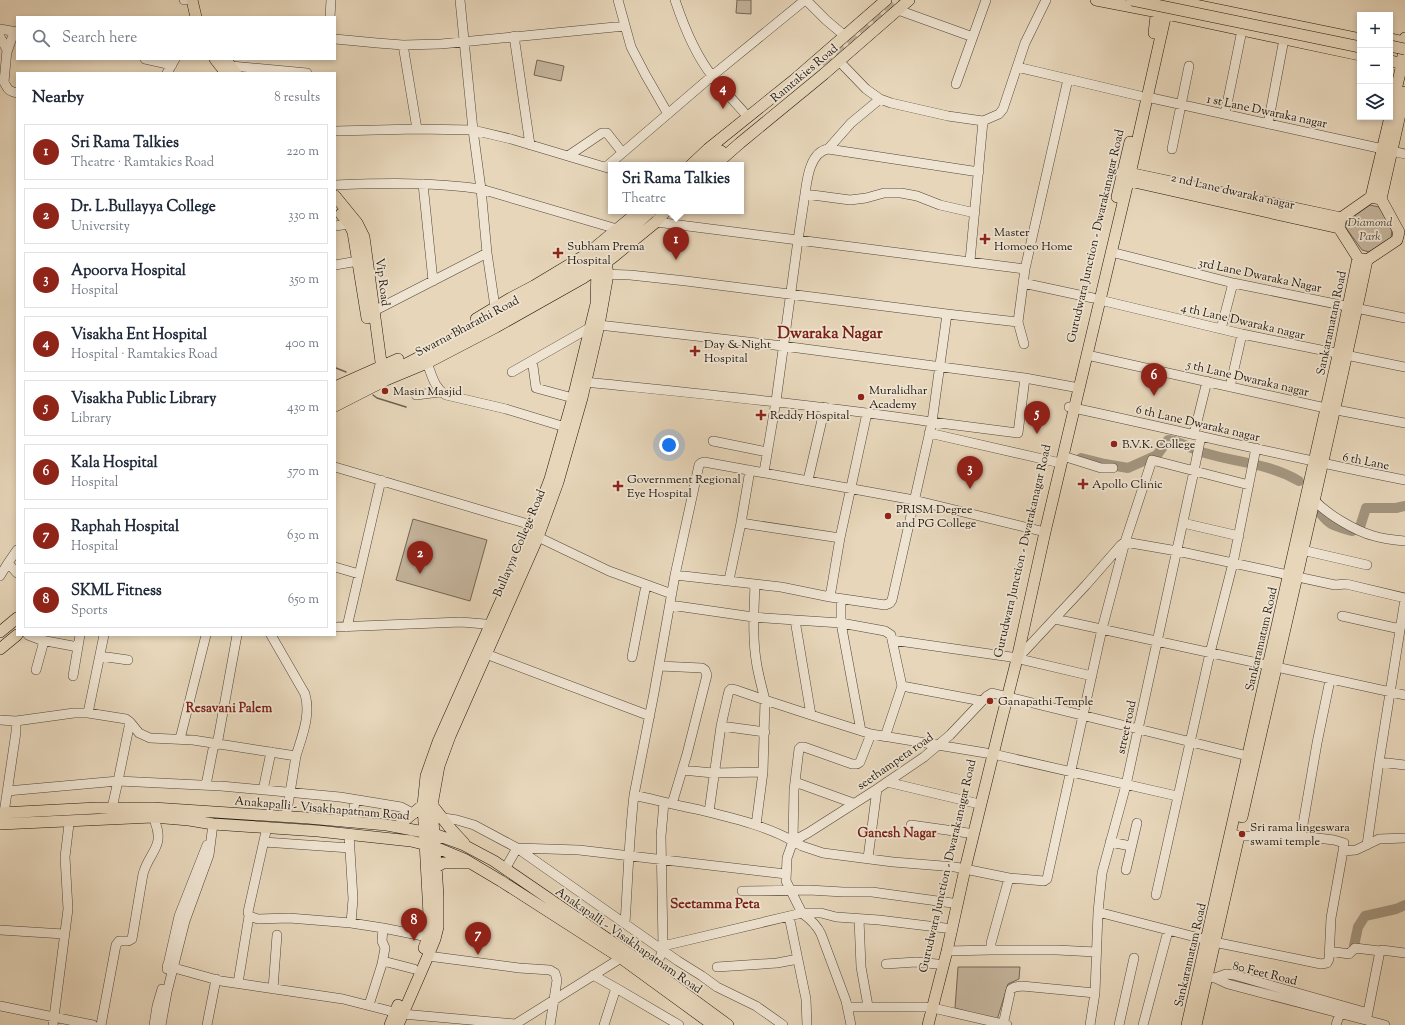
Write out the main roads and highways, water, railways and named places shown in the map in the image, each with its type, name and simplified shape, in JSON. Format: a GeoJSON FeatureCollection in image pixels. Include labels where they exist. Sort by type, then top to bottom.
{"type":"FeatureCollection","features":[{"type":"Feature","properties":{"kind":"main road"},"geometry":{"type":"LineString","coordinates":[[184,0],[188,16]]}},
{"type":"Feature","properties":{"kind":"main road"},"geometry":{"type":"LineString","coordinates":[[192,0],[196,16]]}},
{"type":"Feature","properties":{"kind":"main road"},"geometry":{"type":"LineString","coordinates":[[707,162],[817,69],[845,36],[886,0]]}},
{"type":"Feature","properties":{"kind":"main road","name":"Ramtakies Road"},"geometry":{"type":"LineString","coordinates":[[718,162],[817,69],[839,61],[909,0]]}},
{"type":"Feature","properties":{"kind":"main road"},"geometry":{"type":"LineString","coordinates":[[1096,0],[1357,54]]}},
{"type":"Feature","properties":{"kind":"main road"},"geometry":{"type":"LineString","coordinates":[[1132,0],[1357,46]]}},
{"type":"Feature","properties":{"kind":"main road"},"geometry":{"type":"LineString","coordinates":[[1158,0],[1162,13]]}},
{"type":"Feature","properties":{"kind":"main road"},"geometry":{"type":"LineString","coordinates":[[1162,13],[1170,0],[1357,38]]}},
{"type":"Feature","properties":{"kind":"main road"},"geometry":{"type":"LineString","coordinates":[[1203,0],[1357,31]]}},
{"type":"Feature","properties":{"kind":"main road","name":"Gurudwara Junction - Dwarakanagar Road"},"geometry":{"type":"LineString","coordinates":[[928,1025],[929,1007],[945,928],[962,869],[1014,658],[1162,13]]}},
{"type":"Feature","properties":{"kind":"main road"},"geometry":{"type":"LineString","coordinates":[[1393,40],[1405,43]]}},
{"type":"Feature","properties":{"kind":"main road"},"geometry":{"type":"LineString","coordinates":[[1393,45],[1405,43]]}},
{"type":"Feature","properties":{"kind":"main road"},"geometry":{"type":"LineString","coordinates":[[1393,104],[1404,61],[1405,43]]}},
{"type":"Feature","properties":{"kind":"main road"},"geometry":{"type":"LineString","coordinates":[[1393,55],[1404,61]]}},
{"type":"Feature","properties":{"kind":"main road"},"geometry":{"type":"LineString","coordinates":[[217,60],[229,68]]}},
{"type":"Feature","properties":{"kind":"main road"},"geometry":{"type":"LineString","coordinates":[[1393,61],[1404,61]]}},
{"type":"Feature","properties":{"kind":"main road"},"geometry":{"type":"LineString","coordinates":[[694,162],[748,116],[817,69]]}},
{"type":"Feature","properties":{"kind":"main road"},"geometry":{"type":"LineString","coordinates":[[1376,198],[1401,237],[1363,259],[1340,223],[1376,198],[1387,150],[1405,92]]}},
{"type":"Feature","properties":{"kind":"main road"},"geometry":{"type":"LineString","coordinates":[[1387,150],[1390,120]]}},
{"type":"Feature","properties":{"kind":"main road","name":"Gurudwara Junction - Dwarakanagar Road"},"geometry":{"type":"LineString","coordinates":[[1076,388],[1087,355],[1096,299],[1111,252],[1125,176]]}},
{"type":"Feature","properties":{"kind":"main road","name":"2 nd Lane dwaraka nagar"},"geometry":{"type":"LineString","coordinates":[[1125,176],[1340,223]]}},
{"type":"Feature","properties":{"kind":"main road","name":"Vip Road"},"geometry":{"type":"LineString","coordinates":[[336,197],[350,212],[364,237],[381,374]]}},
{"type":"Feature","properties":{"kind":"main road","name":"Vip Road"},"geometry":{"type":"LineString","coordinates":[[336,208],[349,224],[353,232],[381,374]]}},
{"type":"Feature","properties":{"kind":"main road"},"geometry":{"type":"LineString","coordinates":[[336,387],[381,374],[495,307],[561,271],[595,248],[635,214]]}},
{"type":"Feature","properties":{"kind":"main road"},"geometry":{"type":"LineString","coordinates":[[600,266],[648,214]]}},
{"type":"Feature","properties":{"kind":"main road"},"geometry":{"type":"LineString","coordinates":[[336,396],[381,374],[404,365],[545,291],[600,266],[656,222],[663,214]]}},
{"type":"Feature","properties":{"kind":"main road","name":"Sankaramatam Road"},"geometry":{"type":"LineString","coordinates":[[1196,1025],[1207,977],[1211,941],[1363,259]]}},
{"type":"Feature","properties":{"kind":"main road","name":"Bullayya College Road"},"geometry":{"type":"LineString","coordinates":[[431,938],[439,917],[430,846],[428,805],[425,783],[435,750],[558,482],[586,382],[595,326],[600,266]]}},
{"type":"Feature","properties":{"kind":"main road","name":"Swarna Bharathi Road"},"geometry":{"type":"LineString","coordinates":[[336,405],[381,374],[427,363],[496,327],[583,278],[600,266]]}},
{"type":"Feature","properties":{"kind":"main road","name":"Bullayya College Road"},"geometry":{"type":"LineString","coordinates":[[537,530],[573,398],[595,326]]}},
{"type":"Feature","properties":{"kind":"main road","name":"Sankaramatam Road"},"geometry":{"type":"LineString","coordinates":[[1292,575],[1302,550],[1314,500],[1318,463]]}},
{"type":"Feature","properties":{"kind":"main road"},"geometry":{"type":"LineString","coordinates":[[0,632],[16,619]]}},
{"type":"Feature","properties":{"kind":"main road","name":"Bullayya College Road"},"geometry":{"type":"LineString","coordinates":[[428,805],[444,752],[486,654],[494,624]]}},
{"type":"Feature","properties":{"kind":"main road"},"geometry":{"type":"LineString","coordinates":[[0,641],[16,629]]}},
{"type":"Feature","properties":{"kind":"main road"},"geometry":{"type":"LineString","coordinates":[[0,649],[16,636]]}},
{"type":"Feature","properties":{"kind":"main road","name":"Sankaramatam Road"},"geometry":{"type":"LineString","coordinates":[[1235,834],[1248,756],[1272,666]]}},
{"type":"Feature","properties":{"kind":"main road","name":"Gurudwara Junction - Dwarakanagar Road"},"geometry":{"type":"LineString","coordinates":[[921,1025],[929,1007],[947,951],[968,833],[975,803],[990,754]]}},
{"type":"Feature","properties":{"kind":"main road"},"geometry":{"type":"LineString","coordinates":[[398,826],[428,805],[444,818],[450,828],[468,848]]}},
{"type":"Feature","properties":{"kind":"main road","name":"Anakapalli - Visakhapatnam Road"},"geometry":{"type":"LineString","coordinates":[[2,813],[112,808],[153,808],[398,826],[429,833],[468,848],[494,861],[653,970],[728,1025]]}},
{"type":"Feature","properties":{"kind":"main road","name":"Anakapalli - Visakhapatnam Road"},"geometry":{"type":"LineString","coordinates":[[0,824],[153,817],[213,824],[349,834],[392,839],[430,846],[471,863],[621,958],[713,1025]]}},
{"type":"Feature","properties":{"kind":"main road"},"geometry":{"type":"LineString","coordinates":[[392,839],[421,853],[432,865],[443,862],[471,863]]}},
{"type":"Feature","properties":{"kind":"main road"},"geometry":{"type":"LineString","coordinates":[[390,1025],[399,1012],[428,956],[431,938]]}},
{"type":"Feature","properties":{"kind":"main road"},"geometry":{"type":"LineString","coordinates":[[398,1025],[399,1012],[414,969],[431,938]]}},
{"type":"Feature","properties":{"kind":"main road","name":"Sankaramatam Road"},"geometry":{"type":"LineString","coordinates":[[1188,1025],[1207,977]]}},
{"type":"Feature","properties":{"kind":"waterway"},"geometry":{"type":"LineString","coordinates":[[336,368],[346,372]]}},
{"type":"Feature","properties":{"kind":"waterway"},"geometry":{"type":"LineString","coordinates":[[373,395],[377,398],[406,407]]}},
{"type":"Feature","properties":{"kind":"waterway"},"geometry":{"type":"LineString","coordinates":[[1081,458],[1128,468],[1157,455],[1168,440],[1172,440],[1205,453],[1276,470],[1299,481]]}},
{"type":"Feature","properties":{"kind":"waterway"},"geometry":{"type":"LineString","coordinates":[[1318,510],[1332,525],[1352,531],[1360,527],[1366,508],[1396,508],[1405,506]]}},
{"type":"Feature","properties":{"kind":"waterway"},"geometry":{"type":"LineString","coordinates":[[1354,946],[1358,927],[1365,916],[1396,909],[1405,905]]}},
{"type":"Feature","properties":{"kind":"tunnel"},"geometry":{"type":"LineString","coordinates":[[824,66],[899,0]]}},
{"type":"Feature","properties":{"kind":"place","name":"Visakha Ent Hospital"},"geometry":{"type":"Point","coordinates":[723,109]}},
{"type":"Feature","properties":{"kind":"place","name":"Master Homoeo Home"},"geometry":{"type":"Point","coordinates":[985,239]}},
{"type":"Feature","properties":{"kind":"place","name":"Subham Prema Hospital"},"geometry":{"type":"Point","coordinates":[558,253]}},
{"type":"Feature","properties":{"kind":"place","name":"Sri Rama Talkies"},"geometry":{"type":"Point","coordinates":[676,260]}},
{"type":"Feature","properties":{"kind":"place","name":"Day & Night Hospital"},"geometry":{"type":"Point","coordinates":[695,351]}},
{"type":"Feature","properties":{"kind":"place","name":"Masin Masjid"},"geometry":{"type":"Point","coordinates":[385,391]}},
{"type":"Feature","properties":{"kind":"place","name":"Kala Hospital"},"geometry":{"type":"Point","coordinates":[1154,396]}},
{"type":"Feature","properties":{"kind":"place","name":"Muralidhar Academy"},"geometry":{"type":"Point","coordinates":[861,397]}},
{"type":"Feature","properties":{"kind":"place","name":"Reddy Hospital"},"geometry":{"type":"Point","coordinates":[761,415]}},
{"type":"Feature","properties":{"kind":"place","name":"Visakha Public Library"},"geometry":{"type":"Point","coordinates":[1037,434]}},
{"type":"Feature","properties":{"kind":"place","name":"B.V.K. College"},"geometry":{"type":"Point","coordinates":[1114,444]}},
{"type":"Feature","properties":{"kind":"place","name":"Apollo Clinic"},"geometry":{"type":"Point","coordinates":[1083,484]}},
{"type":"Feature","properties":{"kind":"place","name":"Government Regional Eye Hospital"},"geometry":{"type":"Point","coordinates":[618,486]}},
{"type":"Feature","properties":{"kind":"place","name":"Apoorva Hospital"},"geometry":{"type":"Point","coordinates":[970,489]}},
{"type":"Feature","properties":{"kind":"place","name":"PRISM Degree and PG College"},"geometry":{"type":"Point","coordinates":[888,516]}},
{"type":"Feature","properties":{"kind":"place","name":"Dr. L.Bullayya College"},"geometry":{"type":"Point","coordinates":[420,574]}},
{"type":"Feature","properties":{"kind":"place","name":"Ganapathi Temple"},"geometry":{"type":"Point","coordinates":[990,701]}},
{"type":"Feature","properties":{"kind":"place","name":"Sri rama lingeswara swami temple"},"geometry":{"type":"Point","coordinates":[1242,834]}},
{"type":"Feature","properties":{"kind":"place","name":"SKML Fitness"},"geometry":{"type":"Point","coordinates":[414,941]}},
{"type":"Feature","properties":{"kind":"place","name":"Raphah Hospital"},"geometry":{"type":"Point","coordinates":[478,955]}},
{"type":"Feature","properties":{"kind":"district","name":"Dwaraka Nagar"},"geometry":{"type":"Point","coordinates":[830,332]}},
{"type":"Feature","properties":{"kind":"district","name":"Resavani Palem"},"geometry":{"type":"Point","coordinates":[229,707]}},
{"type":"Feature","properties":{"kind":"district","name":"Ganesh Nagar"},"geometry":{"type":"Point","coordinates":[897,832]}},
{"type":"Feature","properties":{"kind":"district","name":"Seetamma Peta"},"geometry":{"type":"Point","coordinates":[715,903]}},
{"type":"Feature","properties":{"kind":"park label","name":"Diamond Park"},"geometry":{"type":"Point","coordinates":[1370,229]}}]}
